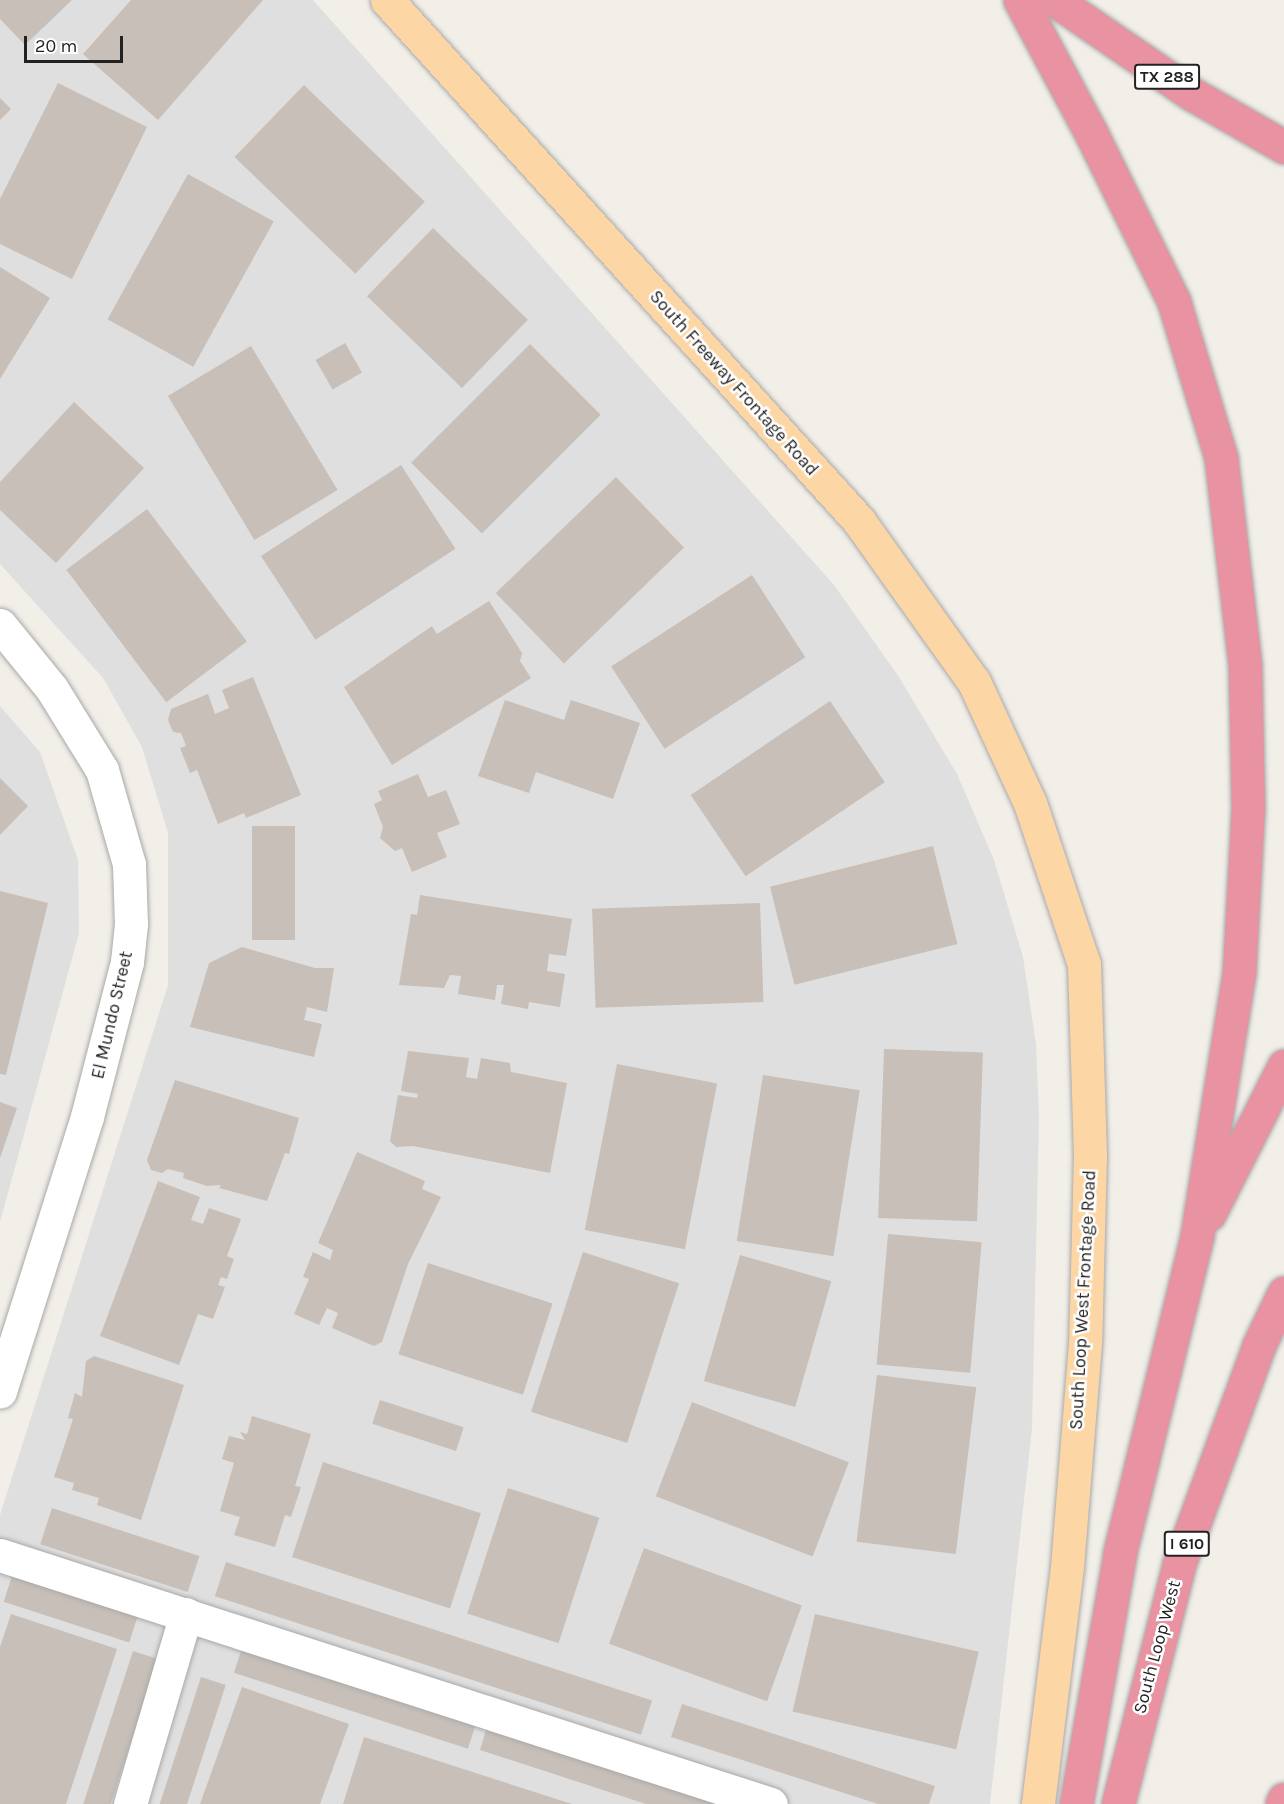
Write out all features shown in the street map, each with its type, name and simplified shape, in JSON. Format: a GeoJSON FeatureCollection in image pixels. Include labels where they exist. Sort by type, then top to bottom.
{"type":"FeatureCollection","features":[{"type":"Feature","properties":{"kind":"highway"},"geometry":{"type":"LineString","coordinates":[[1020,0],[1091,133],[1174,302],[1221,458],[1245,667],[1248,807],[1239,973],[1197,1236],[1120,1553],[1076,1804]]}},
{"type":"Feature","properties":{"kind":"highway","name":"TX 288"},"geometry":{"type":"LineString","coordinates":[[1055,0],[1192,94],[1284,147]]}},
{"type":"Feature","properties":{"kind":"highway"},"geometry":{"type":"LineString","coordinates":[[1197,1236],[1284,1066]]}},
{"type":"Feature","properties":{"kind":"highway","name":"South Loop West"},"geometry":{"type":"LineString","coordinates":[[1118,1804],[1179,1564],[1259,1345],[1284,1293]]}},
{"type":"Feature","properties":{"kind":"highway"},"geometry":{"type":"LineString","coordinates":[[1282,1804],[1284,1799]]}},
{"type":"Feature","properties":{"kind":"main road","name":"South Freeway Frontage Road"},"geometry":{"type":"LineString","coordinates":[[387,0],[859,521],[974,682],[1030,803]]}},
{"type":"Feature","properties":{"kind":"main road","name":"South Loop West Frontage Road"},"geometry":{"type":"LineString","coordinates":[[1030,803],[1084,963],[1090,1156],[1085,1343],[1067,1567],[1038,1804]]}},
{"type":"Feature","properties":{"kind":"street","name":"El Mundo Street"},"geometry":{"type":"LineString","coordinates":[[0,625],[65,706],[102,770],[129,864],[131,924],[127,962],[87,1117],[0,1392]]}},
{"type":"Feature","properties":{"kind":"street"},"geometry":{"type":"LineString","coordinates":[[0,1555],[771,1804]]}},
{"type":"Feature","properties":{"kind":"street"},"geometry":{"type":"LineString","coordinates":[[130,1804],[186,1614]]}},
{"type":"Feature","properties":{"kind":"shaded area"},"geometry":{"type":"Polygon","coordinates":[[[0,0],[313,0],[834,585],[899,677],[957,774],[994,860],[1023,957],[1036,1044],[1039,1116],[1032,1429],[990,1804],[0,1804],[0,1515],[168,985],[168,833],[142,747],[103,678],[0,564],[0,0]]]}},
{"type":"Feature","properties":{"kind":"shaded area"},"geometry":{"type":"Polygon","coordinates":[[[0,706],[40,752],[78,860],[79,933],[0,1222],[0,706]]]}},
{"type":"Feature","properties":{"kind":"building"},"geometry":{"type":"Polygon","coordinates":[[[0,0],[72,0],[25,45],[0,19],[0,0]]]}},
{"type":"Feature","properties":{"kind":"building"},"geometry":{"type":"Polygon","coordinates":[[[131,0],[263,0],[158,120],[83,54],[131,0]]]}},
{"type":"Feature","properties":{"kind":"building"},"geometry":{"type":"Polygon","coordinates":[[[58,83],[147,127],[72,279],[0,244],[0,199],[58,83]]]}},
{"type":"Feature","properties":{"kind":"building"},"geometry":{"type":"Polygon","coordinates":[[[304,85],[425,202],[355,274],[235,157],[304,85]]]}},
{"type":"Feature","properties":{"kind":"building"},"geometry":{"type":"Polygon","coordinates":[[[0,98],[11,109],[0,120],[0,98]]]}},
{"type":"Feature","properties":{"kind":"building"},"geometry":{"type":"Polygon","coordinates":[[[188,174],[274,222],[193,367],[108,319],[188,174]]]}},
{"type":"Feature","properties":{"kind":"building"},"geometry":{"type":"Polygon","coordinates":[[[433,228],[528,320],[462,388],[367,296],[433,228]]]}},
{"type":"Feature","properties":{"kind":"building"},"geometry":{"type":"Polygon","coordinates":[[[0,267],[50,298],[0,379],[0,267]]]}},
{"type":"Feature","properties":{"kind":"building"},"geometry":{"type":"Polygon","coordinates":[[[345,343],[362,372],[333,389],[316,360],[345,343]]]}},
{"type":"Feature","properties":{"kind":"building"},"geometry":{"type":"Polygon","coordinates":[[[530,344],[601,415],[482,534],[411,463],[530,344]]]}},
{"type":"Feature","properties":{"kind":"building"},"geometry":{"type":"Polygon","coordinates":[[[251,346],[338,490],[254,540],[168,396],[251,346]]]}},
{"type":"Feature","properties":{"kind":"building"},"geometry":{"type":"Polygon","coordinates":[[[74,402],[144,468],[56,563],[0,510],[0,482],[74,402]]]}},
{"type":"Feature","properties":{"kind":"building"},"geometry":{"type":"Polygon","coordinates":[[[401,465],[455,549],[315,640],[261,556],[401,465]]]}},
{"type":"Feature","properties":{"kind":"building"},"geometry":{"type":"Polygon","coordinates":[[[616,477],[684,547],[564,664],[496,593],[616,477]]]}},
{"type":"Feature","properties":{"kind":"building"},"geometry":{"type":"Polygon","coordinates":[[[147,509],[247,642],[166,702],[66,570],[147,509]]]}},
{"type":"Feature","properties":{"kind":"building"},"geometry":{"type":"Polygon","coordinates":[[[752,575],[805,657],[664,749],[611,666],[752,575]]]}},
{"type":"Feature","properties":{"kind":"building"},"geometry":{"type":"Polygon","coordinates":[[[489,601],[522,653],[520,661],[531,678],[392,765],[344,687],[432,626],[437,634],[489,601]]]}},
{"type":"Feature","properties":{"kind":"building"},"geometry":{"type":"Polygon","coordinates":[[[253,677],[301,795],[246,818],[244,813],[218,824],[197,770],[190,773],[180,748],[186,746],[181,733],[173,732],[168,720],[171,709],[208,694],[215,714],[229,708],[222,690],[253,677]]]}},
{"type":"Feature","properties":{"kind":"building"},"geometry":{"type":"Polygon","coordinates":[[[505,700],[564,720],[571,700],[640,723],[613,799],[536,772],[529,793],[478,776],[505,700]]]}},
{"type":"Feature","properties":{"kind":"building"},"geometry":{"type":"Polygon","coordinates":[[[830,701],[885,782],[746,876],[691,795],[830,701]]]}},
{"type":"Feature","properties":{"kind":"building"},"geometry":{"type":"Polygon","coordinates":[[[418,774],[428,797],[446,790],[460,824],[437,833],[447,857],[412,872],[402,848],[395,851],[380,838],[383,827],[374,804],[382,800],[378,791],[418,774]]]}},
{"type":"Feature","properties":{"kind":"building"},"geometry":{"type":"Polygon","coordinates":[[[0,778],[28,806],[0,835],[0,778]]]}},
{"type":"Feature","properties":{"kind":"building"},"geometry":{"type":"Polygon","coordinates":[[[252,826],[295,826],[295,940],[252,940],[252,826]]]}},
{"type":"Feature","properties":{"kind":"building"},"geometry":{"type":"Polygon","coordinates":[[[933,846],[957,944],[794,985],[770,887],[933,846]]]}},
{"type":"Feature","properties":{"kind":"building"},"geometry":{"type":"Polygon","coordinates":[[[0,891],[48,903],[6,1075],[0,1074],[0,891]]]}},
{"type":"Feature","properties":{"kind":"building"},"geometry":{"type":"Polygon","coordinates":[[[420,895],[572,919],[566,956],[549,954],[547,971],[565,974],[560,1007],[529,1002],[528,1009],[501,1004],[504,985],[497,985],[495,1000],[458,994],[461,976],[450,975],[444,988],[399,985],[411,914],[417,915],[420,895]]]}},
{"type":"Feature","properties":{"kind":"building"},"geometry":{"type":"Polygon","coordinates":[[[760,903],[763,1002],[596,1008],[592,909],[760,903]]]}},
{"type":"Feature","properties":{"kind":"building"},"geometry":{"type":"Polygon","coordinates":[[[242,947],[315,968],[334,968],[327,1012],[307,1007],[304,1020],[322,1024],[314,1057],[190,1027],[209,963],[242,947]]]}},
{"type":"Feature","properties":{"kind":"building"},"geometry":{"type":"Polygon","coordinates":[[[884,1049],[983,1052],[977,1221],[878,1218],[884,1049]]]}},
{"type":"Feature","properties":{"kind":"building"},"geometry":{"type":"Polygon","coordinates":[[[408,1051],[469,1058],[466,1077],[477,1079],[481,1058],[510,1063],[511,1072],[567,1083],[550,1173],[413,1146],[396,1147],[390,1141],[398,1095],[417,1098],[418,1094],[401,1091],[408,1051]]]}},
{"type":"Feature","properties":{"kind":"building"},"geometry":{"type":"Polygon","coordinates":[[[617,1064],[717,1083],[685,1249],[585,1230],[617,1064]]]}},
{"type":"Feature","properties":{"kind":"building"},"geometry":{"type":"Polygon","coordinates":[[[763,1075],[860,1090],[834,1256],[737,1241],[763,1075]]]}},
{"type":"Feature","properties":{"kind":"building"},"geometry":{"type":"Polygon","coordinates":[[[175,1080],[299,1118],[289,1154],[285,1153],[267,1201],[219,1188],[221,1185],[207,1186],[183,1178],[184,1173],[168,1169],[162,1173],[151,1170],[147,1160],[175,1080]]]}},
{"type":"Feature","properties":{"kind":"building"},"geometry":{"type":"Polygon","coordinates":[[[0,1102],[17,1108],[0,1158],[0,1102]]]}},
{"type":"Feature","properties":{"kind":"building"},"geometry":{"type":"Polygon","coordinates":[[[357,1152],[425,1181],[422,1189],[441,1197],[408,1264],[382,1342],[374,1346],[332,1328],[338,1313],[327,1308],[319,1325],[294,1314],[309,1279],[303,1277],[313,1252],[330,1260],[333,1250],[318,1243],[357,1152]]]}},
{"type":"Feature","properties":{"kind":"building"},"geometry":{"type":"Polygon","coordinates":[[[158,1181],[200,1197],[191,1220],[203,1224],[209,1208],[241,1219],[227,1256],[234,1259],[227,1279],[221,1277],[218,1285],[225,1287],[213,1319],[198,1314],[179,1365],[100,1336],[158,1181]]]}},
{"type":"Feature","properties":{"kind":"building"},"geometry":{"type":"Polygon","coordinates":[[[888,1234],[982,1242],[970,1373],[877,1365],[888,1234]]]}},
{"type":"Feature","properties":{"kind":"building"},"geometry":{"type":"Polygon","coordinates":[[[583,1252],[679,1283],[627,1443],[531,1412],[583,1252]]]}},
{"type":"Feature","properties":{"kind":"building"},"geometry":{"type":"Polygon","coordinates":[[[740,1255],[831,1281],[795,1407],[704,1381],[740,1255]]]}},
{"type":"Feature","properties":{"kind":"building"},"geometry":{"type":"Polygon","coordinates":[[[428,1263],[553,1303],[523,1395],[398,1354],[428,1263]]]}},
{"type":"Feature","properties":{"kind":"building"},"geometry":{"type":"Polygon","coordinates":[[[94,1356],[184,1385],[141,1520],[97,1505],[99,1498],[72,1490],[74,1483],[54,1477],[73,1419],[68,1418],[75,1393],[82,1397],[86,1361],[94,1356]]]}},
{"type":"Feature","properties":{"kind":"building"},"geometry":{"type":"Polygon","coordinates":[[[877,1375],[976,1387],[956,1554],[857,1542],[877,1375]]]}},
{"type":"Feature","properties":{"kind":"building"},"geometry":{"type":"Polygon","coordinates":[[[380,1400],[464,1427],[456,1451],[372,1424],[380,1400]]]}},
{"type":"Feature","properties":{"kind":"building"},"geometry":{"type":"Polygon","coordinates":[[[692,1402],[849,1462],[813,1556],[656,1496],[692,1402]]]}},
{"type":"Feature","properties":{"kind":"building"},"geometry":{"type":"Polygon","coordinates":[[[252,1416],[311,1434],[295,1486],[301,1487],[291,1517],[285,1515],[275,1547],[234,1535],[240,1517],[220,1511],[234,1463],[222,1459],[229,1436],[245,1440],[240,1432],[247,1434],[252,1416]]]}},
{"type":"Feature","properties":{"kind":"building"},"geometry":{"type":"Polygon","coordinates":[[[323,1462],[481,1513],[450,1608],[292,1557],[323,1462]]]}},
{"type":"Feature","properties":{"kind":"building"},"geometry":{"type":"Polygon","coordinates":[[[508,1488],[599,1518],[559,1643],[467,1614],[508,1488]]]}},
{"type":"Feature","properties":{"kind":"building"},"geometry":{"type":"Polygon","coordinates":[[[52,1508],[199,1556],[188,1592],[40,1544],[52,1508]]]}},
{"type":"Feature","properties":{"kind":"building"},"geometry":{"type":"Polygon","coordinates":[[[644,1548],[802,1605],[767,1701],[609,1644],[644,1548]]]}},
{"type":"Feature","properties":{"kind":"building"},"geometry":{"type":"Polygon","coordinates":[[[226,1562],[652,1700],[641,1735],[215,1596],[226,1562]]]}},
{"type":"Feature","properties":{"kind":"building"},"geometry":{"type":"Polygon","coordinates":[[[12,1576],[138,1617],[129,1642],[4,1602],[12,1576]]]}},
{"type":"Feature","properties":{"kind":"building"},"geometry":{"type":"Polygon","coordinates":[[[11,1614],[117,1649],[66,1804],[0,1804],[0,1647],[11,1614]]]}},
{"type":"Feature","properties":{"kind":"building"},"geometry":{"type":"Polygon","coordinates":[[[815,1614],[979,1652],[956,1749],[793,1711],[815,1614]]]}},
{"type":"Feature","properties":{"kind":"building"},"geometry":{"type":"Polygon","coordinates":[[[242,1648],[476,1724],[468,1749],[234,1673],[242,1648]]]}},
{"type":"Feature","properties":{"kind":"building"},"geometry":{"type":"Polygon","coordinates":[[[133,1651],[158,1659],[111,1804],[83,1804],[133,1651]]]}},
{"type":"Feature","properties":{"kind":"building"},"geometry":{"type":"Polygon","coordinates":[[[201,1677],[226,1685],[187,1804],[160,1804],[201,1677]]]}},
{"type":"Feature","properties":{"kind":"building"},"geometry":{"type":"Polygon","coordinates":[[[242,1687],[349,1724],[320,1804],[200,1804],[242,1687]]]}},
{"type":"Feature","properties":{"kind":"building"},"geometry":{"type":"Polygon","coordinates":[[[682,1704],[935,1786],[929,1804],[878,1804],[671,1737],[682,1704]]]}},
{"type":"Feature","properties":{"kind":"building"},"geometry":{"type":"Polygon","coordinates":[[[488,1723],[736,1804],[646,1804],[480,1750],[488,1723]]]}},
{"type":"Feature","properties":{"kind":"building"},"geometry":{"type":"Polygon","coordinates":[[[364,1737],[572,1804],[343,1804],[364,1737]]]}}]}
